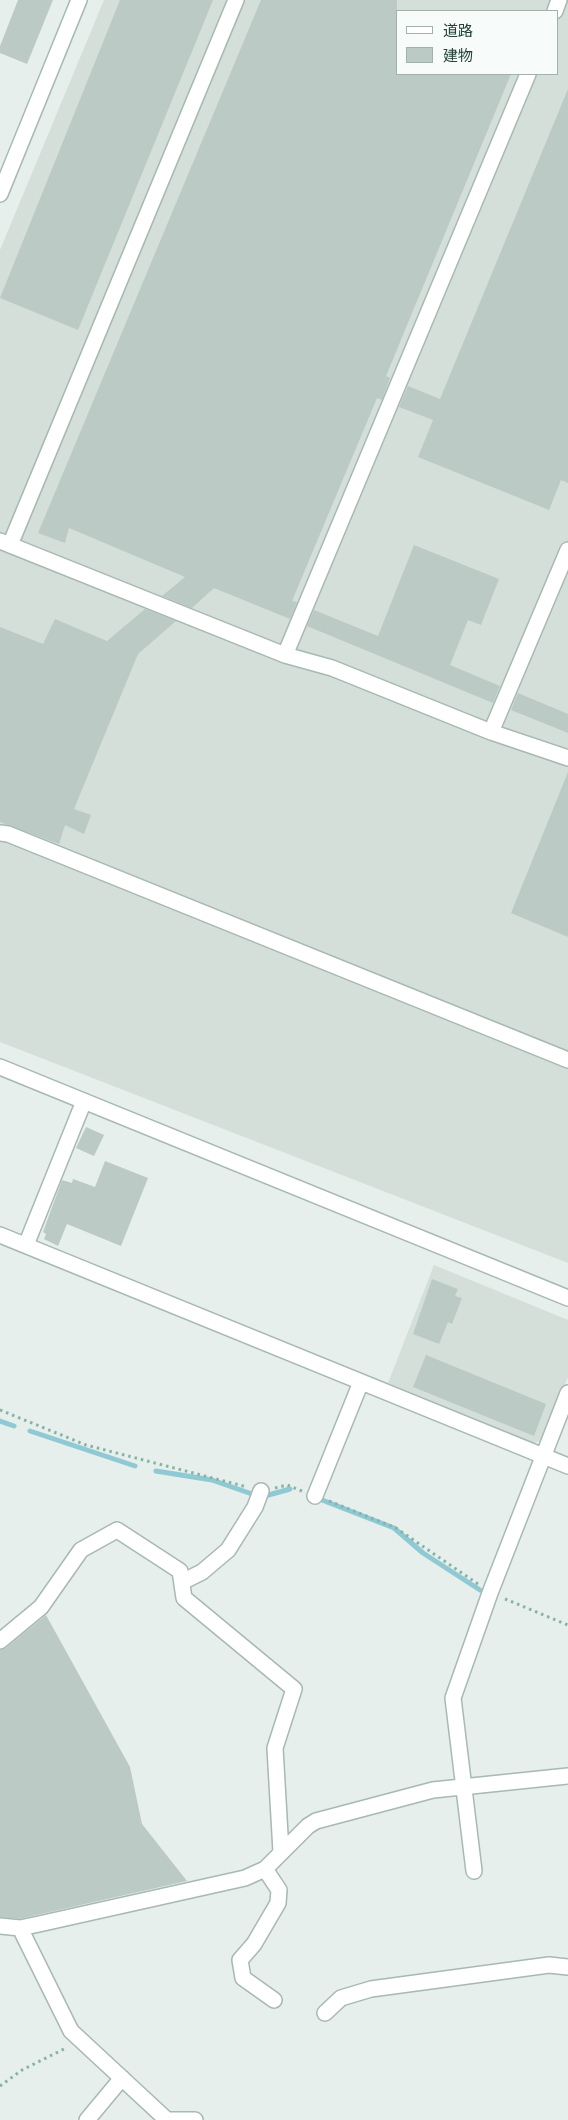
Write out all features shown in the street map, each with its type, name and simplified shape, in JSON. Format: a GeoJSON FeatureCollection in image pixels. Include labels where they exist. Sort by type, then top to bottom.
{"type":"FeatureCollection","features":[{"type":"Feature","properties":{"kind":"street"},"geometry":{"type":"LineString","coordinates":[[0,194],[79,0]]}},
{"type":"Feature","properties":{"kind":"street"},"geometry":{"type":"LineString","coordinates":[[236,0],[5,543],[285,655],[332,668],[491,732],[568,758]]}},
{"type":"Feature","properties":{"kind":"street"},"geometry":{"type":"LineString","coordinates":[[285,655],[528,75]]}},
{"type":"Feature","properties":{"kind":"street"},"geometry":{"type":"LineString","coordinates":[[491,732],[568,550]]}},
{"type":"Feature","properties":{"kind":"street"},"geometry":{"type":"LineString","coordinates":[[0,833],[8,834],[568,1060]]}},
{"type":"Feature","properties":{"kind":"street"},"geometry":{"type":"LineString","coordinates":[[0,1067],[568,1298]]}},
{"type":"Feature","properties":{"kind":"street"},"geometry":{"type":"LineString","coordinates":[[26,1246],[84,1102]]}},
{"type":"Feature","properties":{"kind":"street"},"geometry":{"type":"LineString","coordinates":[[0,1235],[568,1466]]}},
{"type":"Feature","properties":{"kind":"street"},"geometry":{"type":"LineString","coordinates":[[315,1496],[361,1382]]}},
{"type":"Feature","properties":{"kind":"street"},"geometry":{"type":"LineString","coordinates":[[474,1871],[453,1698],[490,1593],[568,1393]]}},
{"type":"Feature","properties":{"kind":"street"},"geometry":{"type":"LineString","coordinates":[[182,1582],[202,1572],[228,1550],[255,1506],[261,1491]]}},
{"type":"Feature","properties":{"kind":"street"},"geometry":{"type":"LineString","coordinates":[[0,1641],[41,1607],[82,1550],[117,1530],[180,1571],[184,1598],[294,1689],[275,1748],[281,1852]]}},
{"type":"Feature","properties":{"kind":"street"},"geometry":{"type":"LineString","coordinates":[[0,1926],[20,1928],[97,1913],[245,1878],[265,1869],[316,1821],[433,1790],[568,1776]]}},
{"type":"Feature","properties":{"kind":"street"},"geometry":{"type":"LineString","coordinates":[[265,1869],[279,1890],[278,1903],[254,1944],[240,1960],[243,1978],[274,2000]]}},
{"type":"Feature","properties":{"kind":"street"},"geometry":{"type":"LineString","coordinates":[[20,1928],[71,2031],[167,2120],[195,2120]]}},
{"type":"Feature","properties":{"kind":"street"},"geometry":{"type":"LineString","coordinates":[[324,2012],[341,1998],[371,1989],[549,1965],[568,1967]]}},
{"type":"Feature","properties":{"kind":"street"},"geometry":{"type":"LineString","coordinates":[[87,2120],[122,2078]]}},
{"type":"Feature","properties":{"kind":"path"},"geometry":{"type":"LineString","coordinates":[[0,1410],[86,1445],[261,1491],[287,1485],[396,1528],[490,1593],[568,1625]]}},
{"type":"Feature","properties":{"kind":"path"},"geometry":{"type":"LineString","coordinates":[[0,2086],[22,2070],[82,2041]]}},
{"type":"Feature","properties":{"kind":"shaded area"},"geometry":{"type":"Polygon","coordinates":[[[104,0],[568,0],[568,1263],[0,1042],[0,250],[104,0]]]}},
{"type":"Feature","properties":{"kind":"shaded area"},"geometry":{"type":"Polygon","coordinates":[[[434,1265],[568,1320],[568,1377],[541,1441],[534,1443],[388,1383],[434,1265]]]}},
{"type":"Feature","properties":{"kind":"building"},"geometry":{"type":"Polygon","coordinates":[[[18,0],[53,0],[27,64],[0,53],[0,46],[18,0]]]}},
{"type":"Feature","properties":{"kind":"building"},"geometry":{"type":"Polygon","coordinates":[[[120,0],[213,0],[78,330],[0,298],[120,0]]]}},
{"type":"Feature","properties":{"kind":"building"},"geometry":{"type":"Polygon","coordinates":[[[261,0],[397,0],[396,75],[511,75],[386,376],[390,378],[382,400],[377,398],[292,601],[297,602],[290,619],[214,588],[192,608],[162,596],[185,577],[69,528],[65,543],[38,533],[261,0]]]}},
{"type":"Feature","properties":{"kind":"building"},"geometry":{"type":"Polygon","coordinates":[[[568,89],[568,483],[561,480],[549,510],[418,457],[433,420],[399,407],[408,386],[440,399],[568,89]]]}},
{"type":"Feature","properties":{"kind":"building"},"geometry":{"type":"Polygon","coordinates":[[[414,545],[499,579],[481,625],[468,620],[450,665],[500,686],[493,703],[307,626],[314,610],[378,636],[414,545]]]}},
{"type":"Feature","properties":{"kind":"building"},"geometry":{"type":"Polygon","coordinates":[[[145,609],[176,621],[138,654],[74,809],[91,815],[84,834],[65,825],[59,844],[0,822],[0,627],[43,644],[55,619],[107,641],[145,609]]]}},
{"type":"Feature","properties":{"kind":"building"},"geometry":{"type":"Polygon","coordinates":[[[518,693],[568,714],[568,733],[511,710],[518,693]]]}},
{"type":"Feature","properties":{"kind":"building"},"geometry":{"type":"Polygon","coordinates":[[[568,772],[568,937],[511,913],[568,772]]]}},
{"type":"Feature","properties":{"kind":"building"},"geometry":{"type":"Polygon","coordinates":[[[86,1127],[104,1135],[94,1156],[76,1148],[86,1127]]]}},
{"type":"Feature","properties":{"kind":"building"},"geometry":{"type":"Polygon","coordinates":[[[105,1161],[148,1178],[121,1246],[67,1224],[58,1246],[44,1239],[46,1234],[43,1232],[62,1180],[72,1183],[73,1179],[95,1187],[105,1161]]]}},
{"type":"Feature","properties":{"kind":"building"},"geometry":{"type":"Polygon","coordinates":[[[432,1279],[458,1289],[455,1296],[462,1298],[452,1324],[448,1322],[439,1344],[413,1334],[432,1279]]]}},
{"type":"Feature","properties":{"kind":"building"},"geometry":{"type":"Polygon","coordinates":[[[426,1355],[546,1404],[534,1436],[413,1387],[426,1355]]]}},
{"type":"Feature","properties":{"kind":"building"},"geometry":{"type":"Polygon","coordinates":[[[46,1615],[130,1767],[142,1824],[187,1881],[19,1919],[0,1917],[0,1650],[6,1648],[46,1615]]]}},
{"type":"Feature","properties":{"kind":"waterway"},"geometry":{"type":"LineString","coordinates":[[0,1421],[14,1426]]}},
{"type":"Feature","properties":{"kind":"waterway"},"geometry":{"type":"LineString","coordinates":[[30,1431],[135,1466]]}},
{"type":"Feature","properties":{"kind":"waterway"},"geometry":{"type":"LineString","coordinates":[[156,1471],[212,1480],[252,1494]]}},
{"type":"Feature","properties":{"kind":"waterway"},"geometry":{"type":"LineString","coordinates":[[265,1496],[290,1489]]}},
{"type":"Feature","properties":{"kind":"waterway"},"geometry":{"type":"LineString","coordinates":[[322,1500],[394,1528],[423,1553],[480,1590]]}}]}
